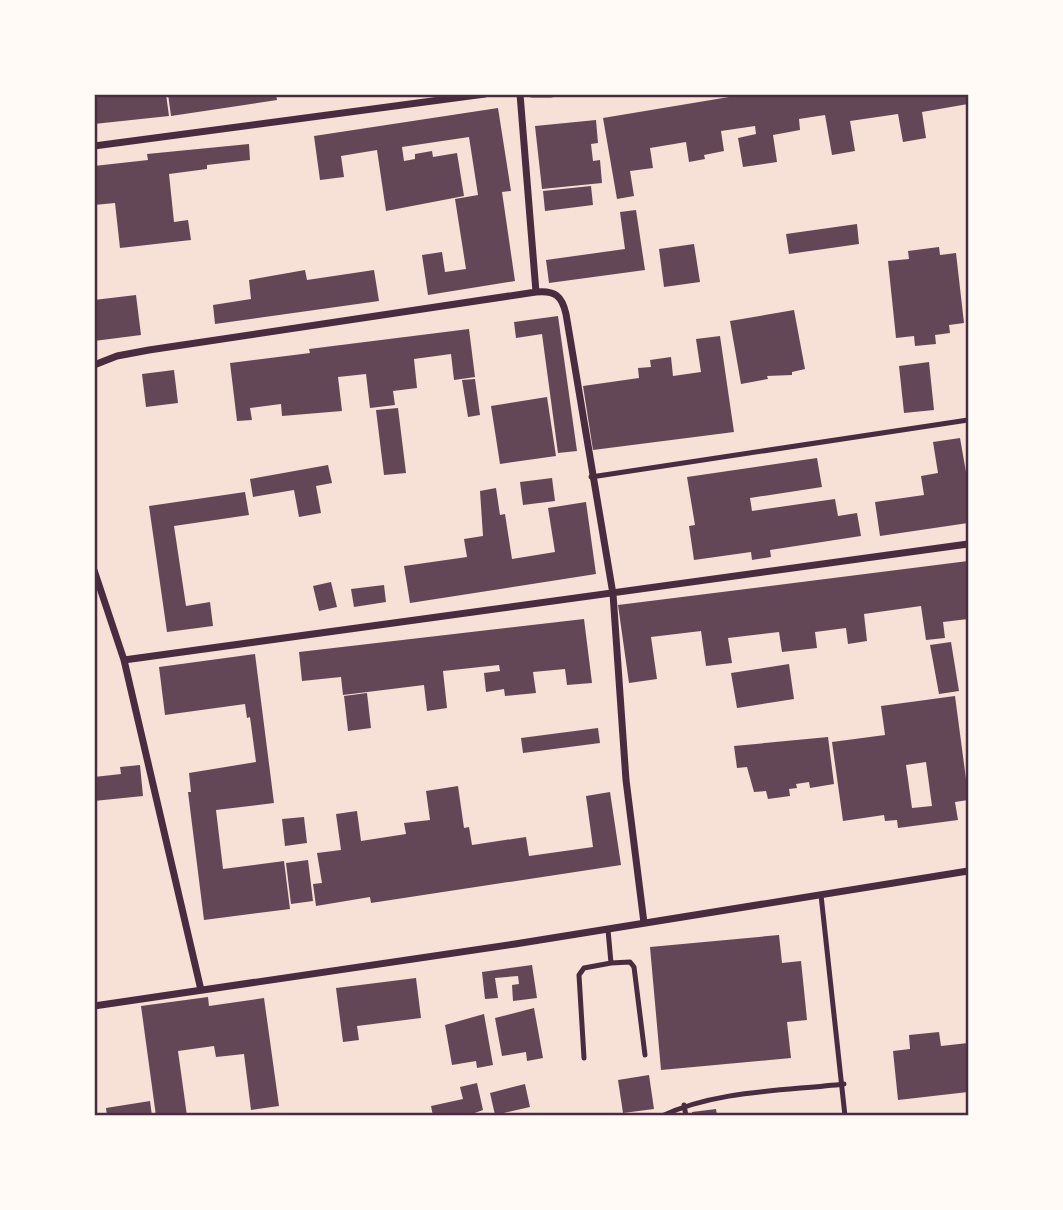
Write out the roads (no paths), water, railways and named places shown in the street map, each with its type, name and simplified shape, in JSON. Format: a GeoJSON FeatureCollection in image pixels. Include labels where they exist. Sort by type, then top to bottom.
{"type":"FeatureCollection","features":[{"type":"Feature","properties":{"kind":"street"},"geometry":{"type":"LineString","coordinates":[[94,146],[485,94]]}},
{"type":"Feature","properties":{"kind":"street"},"geometry":{"type":"LineString","coordinates":[[520,94],[536,292]]}},
{"type":"Feature","properties":{"kind":"street"},"geometry":{"type":"LineString","coordinates":[[533,94],[551,94]]}},
{"type":"Feature","properties":{"kind":"street"},"geometry":{"type":"LineString","coordinates":[[94,365],[117,356],[149,350],[536,292],[552,291],[563,301],[613,594],[626,780],[644,923]]}},
{"type":"Feature","properties":{"kind":"street"},"geometry":{"type":"LineString","coordinates":[[124,660],[968,544]]}},
{"type":"Feature","properties":{"kind":"street"},"geometry":{"type":"LineString","coordinates":[[94,570],[124,660],[201,990]]}},
{"type":"Feature","properties":{"kind":"street"},"geometry":{"type":"LineString","coordinates":[[94,1006],[608,930],[968,871]]}},
{"type":"Feature","properties":{"kind":"lane"},"geometry":{"type":"LineString","coordinates":[[591,477],[968,420]]}},
{"type":"Feature","properties":{"kind":"lane"},"geometry":{"type":"LineString","coordinates":[[821,895],[844,1084],[845,1115]]}},
{"type":"Feature","properties":{"kind":"lane"},"geometry":{"type":"LineString","coordinates":[[608,930],[611,963]]}},
{"type":"Feature","properties":{"kind":"lane"},"geometry":{"type":"LineString","coordinates":[[584,1058],[579,975],[584,968],[630,962],[635,967],[645,1055]]}},
{"type":"Feature","properties":{"kind":"lane"},"geometry":{"type":"LineString","coordinates":[[662,1115],[684,1105],[844,1084]]}},
{"type":"Feature","properties":{"kind":"lane"},"geometry":{"type":"LineString","coordinates":[[684,1105],[686,1115]]}}]}
